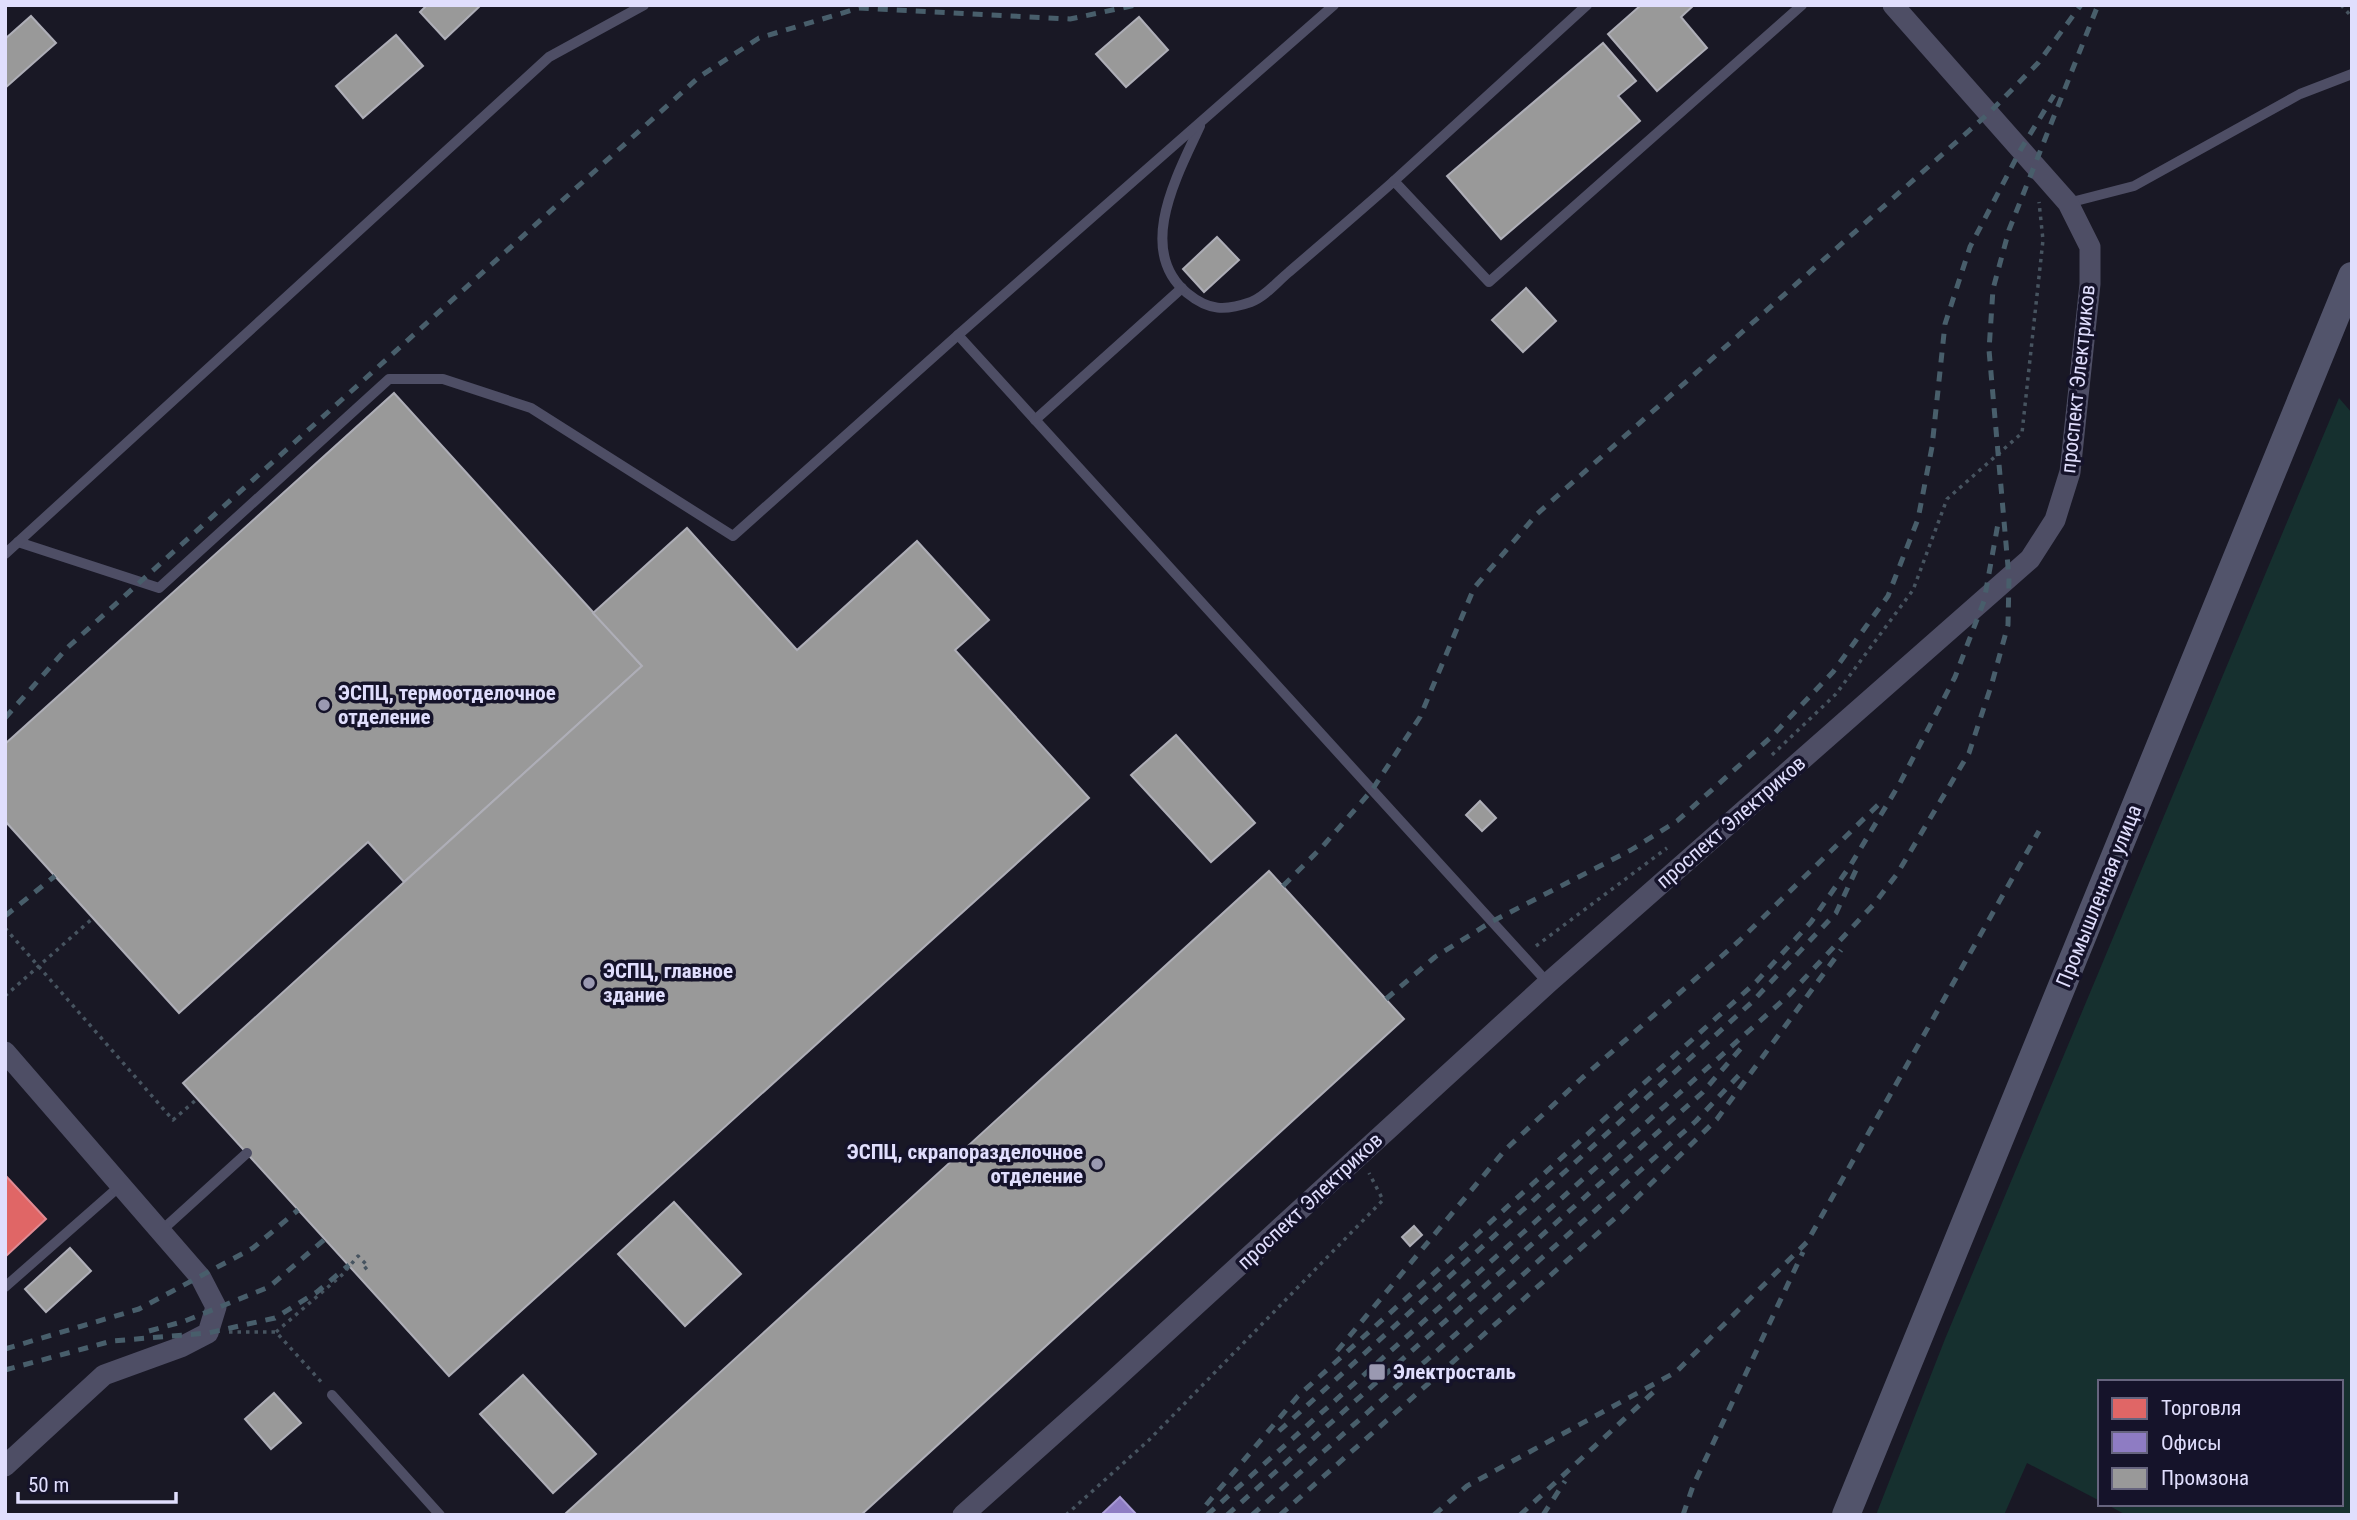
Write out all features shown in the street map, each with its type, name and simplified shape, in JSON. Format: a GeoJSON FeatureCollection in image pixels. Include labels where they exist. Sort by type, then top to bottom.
{"type":"FeatureCollection","features":[{"type":"Feature","properties":{"kind":"street","name":"проспект Электриков"},"geometry":{"type":"LineString","coordinates":[[963,1515],[1114,1381],[1548,983],[2030,559],[2055,520],[2070,472],[2090,284],[2090,247],[2068,203],[1893,5]]}},
{"type":"Feature","properties":{"kind":"street","name":"Промышленная улица"},"geometry":{"type":"LineString","coordinates":[[1846,1515],[2352,276]]}},
{"type":"Feature","properties":{"kind":"street"},"geometry":{"type":"LineString","coordinates":[[5,1052],[201,1278],[216,1307],[208,1332],[181,1347],[104,1375],[5,1466]]}},
{"type":"Feature","properties":{"kind":"lane"},"geometry":{"type":"LineString","coordinates":[[5,554],[549,57],[644,5]]}},
{"type":"Feature","properties":{"kind":"lane"},"geometry":{"type":"LineString","coordinates":[[18,542],[159,588],[389,380],[416,379],[443,379],[531,408],[733,536],[1334,5]]}},
{"type":"Feature","properties":{"kind":"lane"},"geometry":{"type":"LineString","coordinates":[[1202,120],[1168,197],[1162,243],[1165,263],[1182,288],[1202,305],[1218,309],[1254,301],[1394,181],[1587,5]]}},
{"type":"Feature","properties":{"kind":"lane"},"geometry":{"type":"LineString","coordinates":[[1394,181],[1489,282],[1802,5]]}},
{"type":"Feature","properties":{"kind":"lane"},"geometry":{"type":"LineString","coordinates":[[2068,203],[2134,186],[2300,94],[2352,74]]}},
{"type":"Feature","properties":{"kind":"lane"},"geometry":{"type":"LineString","coordinates":[[1035,420],[1182,288]]}},
{"type":"Feature","properties":{"kind":"lane"},"geometry":{"type":"LineString","coordinates":[[958,335],[1548,983]]}},
{"type":"Feature","properties":{"kind":"lane"},"geometry":{"type":"LineString","coordinates":[[161,1231],[247,1153]]}},
{"type":"Feature","properties":{"kind":"lane"},"geometry":{"type":"LineString","coordinates":[[5,1287],[121,1185]]}},
{"type":"Feature","properties":{"kind":"lane"},"geometry":{"type":"LineString","coordinates":[[332,1395],[440,1515]]}},
{"type":"Feature","properties":{"kind":"path"},"geometry":{"type":"LineString","coordinates":[[2341,5],[2352,17]]}},
{"type":"Feature","properties":{"kind":"path"},"geometry":{"type":"LineString","coordinates":[[1770,757],[1836,694],[1913,590],[1947,499],[2022,433],[2043,240],[2038,196],[2042,173]]}},
{"type":"Feature","properties":{"kind":"path"},"geometry":{"type":"LineString","coordinates":[[1523,956],[1675,841]]}},
{"type":"Feature","properties":{"kind":"path"},"geometry":{"type":"LineString","coordinates":[[5,996],[93,918]]}},
{"type":"Feature","properties":{"kind":"path"},"geometry":{"type":"LineString","coordinates":[[5,928],[173,1120],[197,1099]]}},
{"type":"Feature","properties":{"kind":"path"},"geometry":{"type":"LineString","coordinates":[[1066,1515],[1149,1440],[1383,1200],[1360,1155]]}},
{"type":"Feature","properties":{"kind":"path"},"geometry":{"type":"LineString","coordinates":[[208,1332],[276,1332],[343,1274],[358,1256],[368,1266],[361,1272]]}},
{"type":"Feature","properties":{"kind":"path"},"geometry":{"type":"LineString","coordinates":[[276,1332],[332,1395]]}},
{"type":"Feature","properties":{"kind":"green space"},"geometry":{"type":"Polygon","coordinates":[[[2339,398],[2352,413],[2352,1515],[2126,1515],[2110,1506],[2343,1506],[2343,1380],[2098,1380],[2098,1500],[2027,1463],[2004,1515],[1876,1515],[1945,1339],[2339,398]]]}},
{"type":"Feature","properties":{"kind":"building: Торговля"},"geometry":{"type":"Polygon","coordinates":[[[5,1175],[46,1219],[5,1257],[5,1175]]]}},
{"type":"Feature","properties":{"kind":"building: Офисы"},"geometry":{"type":"Polygon","coordinates":[[[1120,1497],[1137,1515],[1101,1515],[1120,1497]]]}},
{"type":"Feature","properties":{"kind":"building: Промзона"},"geometry":{"type":"Polygon","coordinates":[[[427,5],[481,5],[445,39],[420,12],[427,5]]]}},
{"type":"Feature","properties":{"kind":"building: Промзона"},"geometry":{"type":"Polygon","coordinates":[[[1641,5],[1694,5],[1681,17],[1707,48],[1657,91],[1608,34],[1641,5]]]}},
{"type":"Feature","properties":{"kind":"building: Промзона"},"geometry":{"type":"Polygon","coordinates":[[[31,16],[56,43],[5,88],[5,39],[31,16]]]}},
{"type":"Feature","properties":{"kind":"building: Промзона"},"geometry":{"type":"Polygon","coordinates":[[[1139,17],[1168,50],[1126,87],[1096,54],[1139,17]]]}},
{"type":"Feature","properties":{"kind":"building: Промзона"},"geometry":{"type":"Polygon","coordinates":[[[396,35],[423,66],[363,118],[336,86],[396,35]]]}},
{"type":"Feature","properties":{"kind":"building: Промзона"},"geometry":{"type":"Polygon","coordinates":[[[1603,43],[1636,81],[1618,96],[1640,121],[1501,239],[1447,176],[1603,43]]]}},
{"type":"Feature","properties":{"kind":"building: Промзона"},"geometry":{"type":"Polygon","coordinates":[[[1217,237],[1239,260],[1204,292],[1183,269],[1217,237]]]}},
{"type":"Feature","properties":{"kind":"building: Промзона"},"geometry":{"type":"Polygon","coordinates":[[[1526,288],[1556,321],[1523,352],[1492,320],[1526,288]]]}},
{"type":"Feature","properties":{"kind":"building: Промзона","name":"ЭСПЦ, термоотделочное отделение"},"geometry":{"type":"Polygon","coordinates":[[[394,393],[642,666],[404,882],[368,842],[179,1013],[5,821],[5,744],[394,393]]]}},
{"type":"Feature","properties":{"kind":"building: Промзона","name":"ЭСПЦ, главное здание"},"geometry":{"type":"Polygon","coordinates":[[[687,528],[797,650],[917,541],[989,620],[955,650],[1089,798],[449,1376],[183,1083],[642,666],[593,613],[687,528]]]}},
{"type":"Feature","properties":{"kind":"building: Промзона"},"geometry":{"type":"Polygon","coordinates":[[[1176,735],[1255,823],[1211,862],[1131,775],[1176,735]]]}},
{"type":"Feature","properties":{"kind":"building: Промзона"},"geometry":{"type":"Polygon","coordinates":[[[1480,801],[1496,818],[1482,831],[1466,815],[1480,801]]]}},
{"type":"Feature","properties":{"kind":"building: Промзона","name":"ЭСПЦ, скрапоразделочное отделение"},"geometry":{"type":"Polygon","coordinates":[[[1269,871],[1404,1019],[861,1515],[565,1514],[1269,871]]]}},
{"type":"Feature","properties":{"kind":"building: Промзона"},"geometry":{"type":"Polygon","coordinates":[[[674,1202],[741,1274],[685,1326],[618,1254],[674,1202]]]}},
{"type":"Feature","properties":{"kind":"building: Промзона"},"geometry":{"type":"Polygon","coordinates":[[[1414,1226],[1422,1235],[1410,1246],[1402,1237],[1414,1226]]]}},
{"type":"Feature","properties":{"kind":"building: Промзона"},"geometry":{"type":"Polygon","coordinates":[[[70,1248],[91,1271],[46,1312],[25,1289],[70,1248]]]}},
{"type":"Feature","properties":{"kind":"building: Промзона"},"geometry":{"type":"Polygon","coordinates":[[[523,1375],[596,1454],[553,1493],[480,1414],[523,1375]]]}},
{"type":"Feature","properties":{"kind":"building: Промзона"},"geometry":{"type":"Polygon","coordinates":[[[274,1393],[301,1423],[271,1449],[245,1419],[274,1393]]]}},
{"type":"Feature","properties":{"kind":"railway"},"geometry":{"type":"LineString","coordinates":[[5,718],[67,648],[699,77],[759,38],[859,8],[1070,19],[1136,5]]}},
{"type":"Feature","properties":{"kind":"railway"},"geometry":{"type":"LineString","coordinates":[[1283,886],[1323,846],[1372,790],[1420,717],[1474,588],[1537,514],[1989,113],[2038,63],[2081,5]]}},
{"type":"Feature","properties":{"kind":"railway"},"geometry":{"type":"LineString","coordinates":[[1207,1515],[1789,995],[1874,904],[1897,874],[1969,753],[2008,625],[2009,578],[1989,350],[1993,289],[2009,230],[2098,5]]}},
{"type":"Feature","properties":{"kind":"railway"},"geometry":{"type":"LineString","coordinates":[[1386,999],[1435,957],[1491,922],[1631,850],[1677,821],[1770,738],[1833,672],[1888,596],[1918,519],[1932,447],[1945,324],[1970,247],[2021,149],[2054,95]]}},
{"type":"Feature","properties":{"kind":"railway"},"geometry":{"type":"LineString","coordinates":[[1206,1505],[1298,1396],[1756,982],[1811,922],[1850,866],[1900,783],[1955,677],[1984,601],[1999,518]]}},
{"type":"Feature","properties":{"kind":"railway"},"geometry":{"type":"LineString","coordinates":[[1337,1351],[1505,1150],[1582,1078],[1739,941],[1883,800]]}},
{"type":"Feature","properties":{"kind":"railway"},"geometry":{"type":"LineString","coordinates":[[1434,1515],[1467,1486],[1676,1372],[1807,1242],[2039,831]]}},
{"type":"Feature","properties":{"kind":"railway"},"geometry":{"type":"LineString","coordinates":[[1279,1431],[1752,1002],[1836,913],[1856,870]]}},
{"type":"Feature","properties":{"kind":"railway"},"geometry":{"type":"LineString","coordinates":[[5,916],[55,876]]}},
{"type":"Feature","properties":{"kind":"railway"},"geometry":{"type":"LineString","coordinates":[[1280,1515],[1623,1211],[1717,1119],[1841,950]]}},
{"type":"Feature","properties":{"kind":"railway"},"geometry":{"type":"LineString","coordinates":[[1227,1515],[1702,1093],[1742,1047]]}},
{"type":"Feature","properties":{"kind":"railway"},"geometry":{"type":"LineString","coordinates":[[1252,1515],[1696,1121],[1741,1073]]}},
{"type":"Feature","properties":{"kind":"railway"},"geometry":{"type":"LineString","coordinates":[[5,1349],[139,1309],[253,1248],[298,1210]]}},
{"type":"Feature","properties":{"kind":"railway"},"geometry":{"type":"LineString","coordinates":[[149,1331],[185,1321],[269,1287],[325,1239]]}},
{"type":"Feature","properties":{"kind":"railway"},"geometry":{"type":"LineString","coordinates":[[1683,1515],[1693,1486],[1803,1252]]}},
{"type":"Feature","properties":{"kind":"railway"},"geometry":{"type":"LineString","coordinates":[[5,1370],[112,1341],[208,1333],[275,1318],[317,1292],[349,1265]]}},
{"type":"Feature","properties":{"kind":"railway"},"geometry":{"type":"LineString","coordinates":[[1520,1515],[1658,1388]]}},
{"type":"Feature","properties":{"kind":"railway"},"geometry":{"type":"LineString","coordinates":[[1543,1515],[1565,1481]]}},
{"type":"Feature","properties":{"kind":"place","name":"ЭСПЦ, термоотделочное отделение"},"geometry":{"type":"Point","coordinates":[324,705]}},
{"type":"Feature","properties":{"kind":"place","name":"ЭСПЦ, главное здание"},"geometry":{"type":"Point","coordinates":[589,983]}},
{"type":"Feature","properties":{"kind":"place","name":"ЭСПЦ, скрапоразделочное отделение"},"geometry":{"type":"Point","coordinates":[1097,1164]}},
{"type":"Feature","properties":{"kind":"place","name":"Электросталь"},"geometry":{"type":"Point","coordinates":[1377,1372]}}]}
